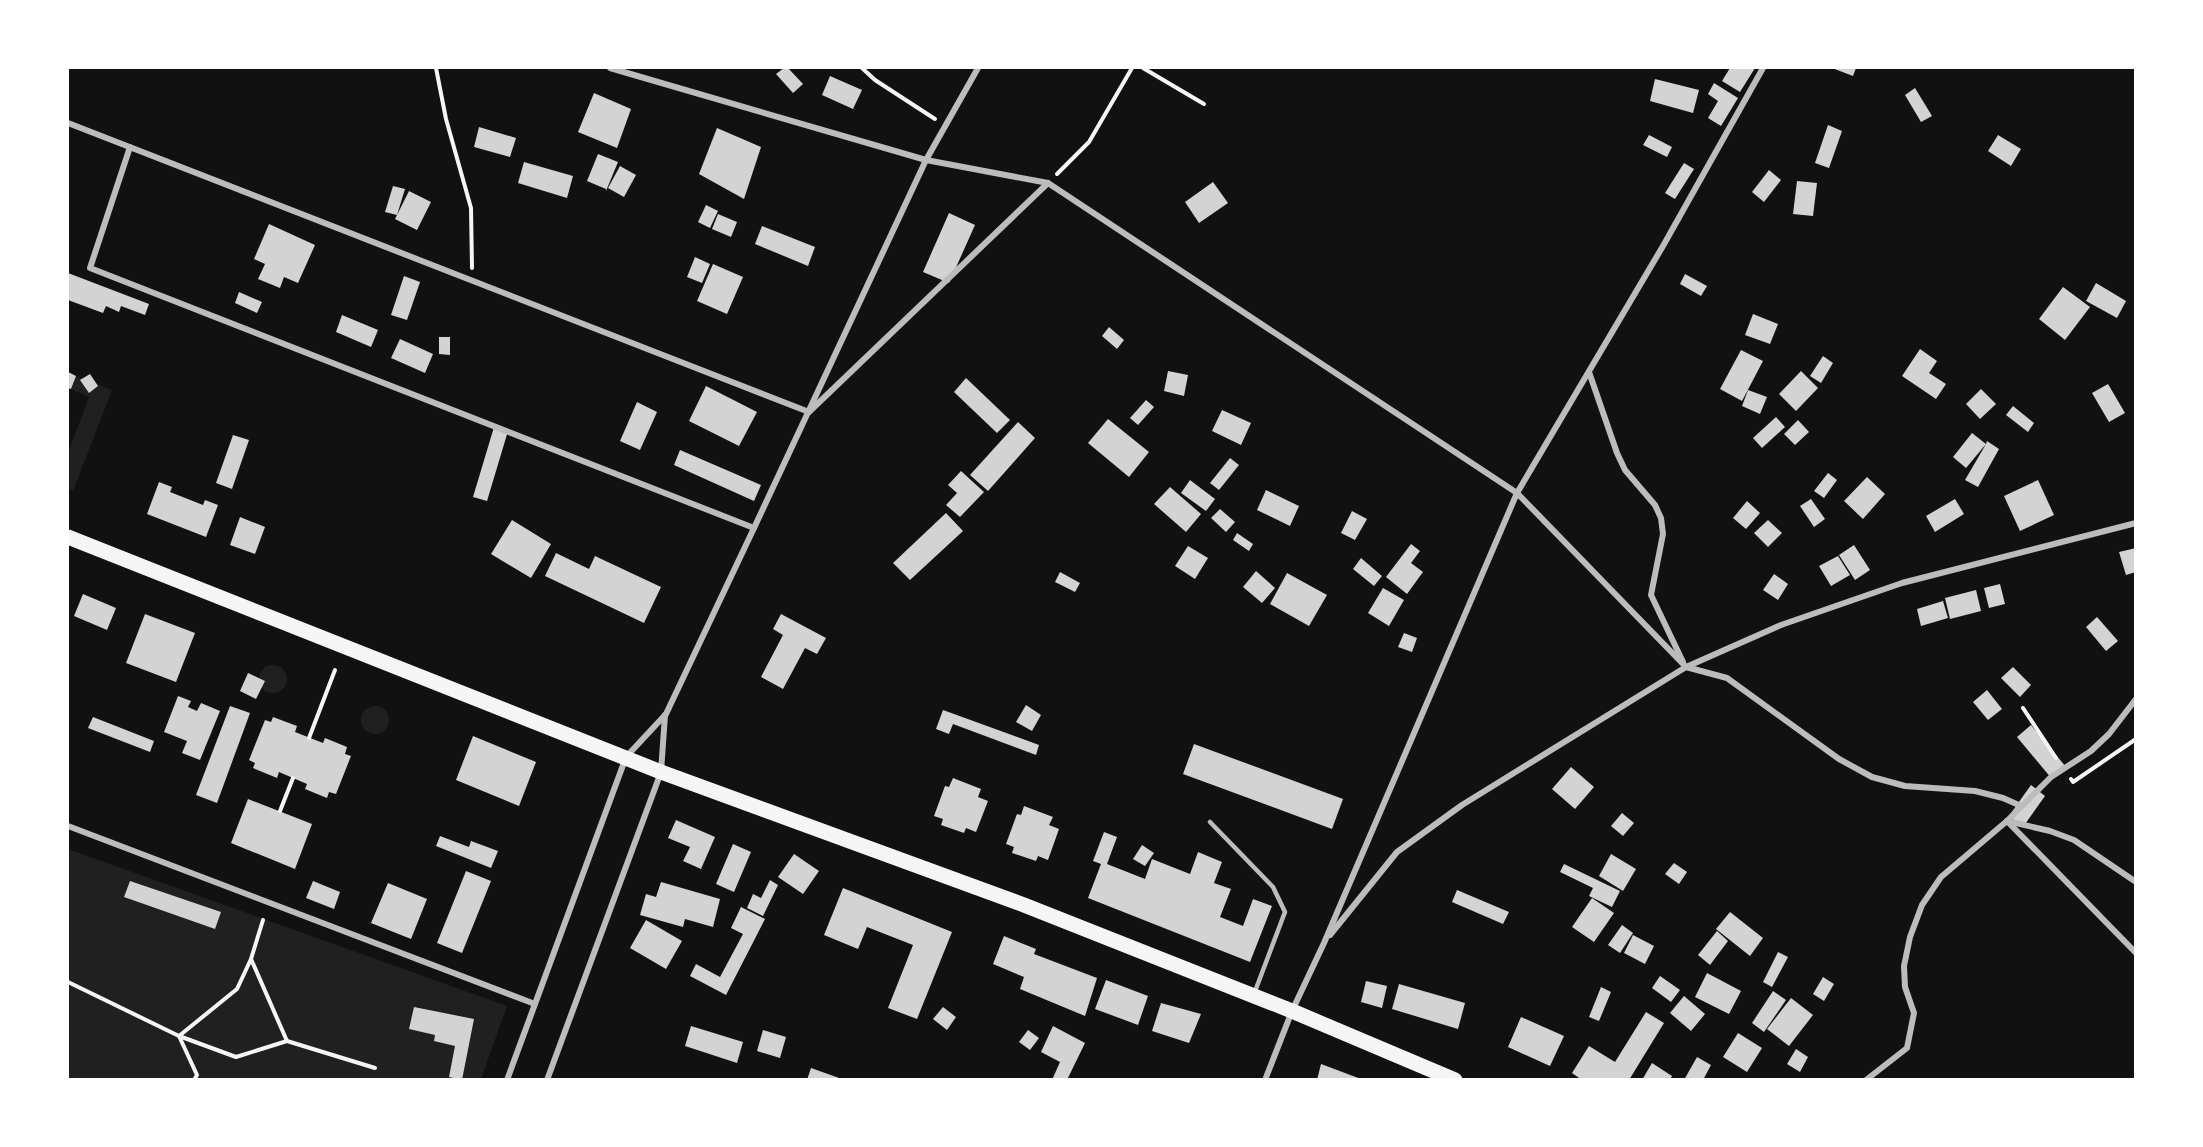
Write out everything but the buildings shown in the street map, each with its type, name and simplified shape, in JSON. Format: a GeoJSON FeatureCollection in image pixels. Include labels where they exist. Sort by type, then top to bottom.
{"type":"FeatureCollection","features":[{"type":"Feature","properties":{"kind":"main road"},"geometry":{"type":"LineString","coordinates":[[68,537],[661,772],[1024,905],[1292,1011],[1455,1080]]}},
{"type":"Feature","properties":{"kind":"street"},"geometry":{"type":"LineString","coordinates":[[610,68],[926,160],[1048,183],[1517,493],[1686,667],[1727,678],[1839,759],[1872,777],[1905,786],[1975,791],[2021,806]]}},
{"type":"Feature","properties":{"kind":"street"},"geometry":{"type":"LineString","coordinates":[[507,1080],[626,757],[666,714],[926,160],[978,68]]}},
{"type":"Feature","properties":{"kind":"street"},"geometry":{"type":"LineString","coordinates":[[1265,1080],[1292,1011],[1324,943],[1517,493],[1663,246],[1762,68]]}},
{"type":"Feature","properties":{"kind":"street"},"geometry":{"type":"LineString","coordinates":[[68,123],[809,412]]}},
{"type":"Feature","properties":{"kind":"street"},"geometry":{"type":"LineString","coordinates":[[130,147],[90,268],[754,528]]}},
{"type":"Feature","properties":{"kind":"street"},"geometry":{"type":"LineString","coordinates":[[809,412],[1048,183]]}},
{"type":"Feature","properties":{"kind":"street"},"geometry":{"type":"LineString","coordinates":[[1589,372],[1625,470],[1655,505],[1661,518],[1663,534],[1651,595],[1686,667]]}},
{"type":"Feature","properties":{"kind":"street"},"geometry":{"type":"LineString","coordinates":[[1324,943],[1397,852],[1462,805],[1686,667],[1780,625],[1902,583],[2136,523]]}},
{"type":"Feature","properties":{"kind":"street"},"geometry":{"type":"LineString","coordinates":[[1866,1080],[1907,1047],[1914,1013],[1905,987],[1904,966],[1910,937],[1922,905],[1941,877],[2007,820],[2051,777],[2091,751],[2109,734],[2136,699]]}},
{"type":"Feature","properties":{"kind":"street"},"geometry":{"type":"LineString","coordinates":[[547,1080],[661,772],[666,714]]}},
{"type":"Feature","properties":{"kind":"street"},"geometry":{"type":"LineString","coordinates":[[2007,820],[2074,840],[2136,882]]}},
{"type":"Feature","properties":{"kind":"street"},"geometry":{"type":"LineString","coordinates":[[2007,820],[2136,953]]}},
{"type":"Feature","properties":{"kind":"street"},"geometry":{"type":"LineString","coordinates":[[68,826],[534,1004]]}},
{"type":"Feature","properties":{"kind":"lane"},"geometry":{"type":"LineString","coordinates":[[1210,822],[1273,887],[1285,912],[1253,996]]}},
{"type":"Feature","properties":{"kind":"path"},"geometry":{"type":"LineString","coordinates":[[436,68],[446,118],[471,208],[472,281]]}},
{"type":"Feature","properties":{"kind":"path"},"geometry":{"type":"LineString","coordinates":[[862,68],[875,80],[945,126]]}},
{"type":"Feature","properties":{"kind":"path"},"geometry":{"type":"LineString","coordinates":[[1048,183],[1089,141],[1132,68]]}},
{"type":"Feature","properties":{"kind":"path"},"geometry":{"type":"LineString","coordinates":[[1143,68],[1204,104]]}},
{"type":"Feature","properties":{"kind":"path"},"geometry":{"type":"LineString","coordinates":[[309,738],[335,670]]}},
{"type":"Feature","properties":{"kind":"path"},"geometry":{"type":"LineString","coordinates":[[280,811],[293,778]]}},
{"type":"Feature","properties":{"kind":"path"},"geometry":{"type":"LineString","coordinates":[[179,1036],[237,989],[251,959],[263,920]]}},
{"type":"Feature","properties":{"kind":"path"},"geometry":{"type":"LineString","coordinates":[[251,959],[286,1041]]}},
{"type":"Feature","properties":{"kind":"path"},"geometry":{"type":"LineString","coordinates":[[68,982],[179,1036],[236,1057],[286,1041],[375,1068]]}},
{"type":"Feature","properties":{"kind":"path"},"geometry":{"type":"LineString","coordinates":[[179,1036],[197,1075],[194,1080]]}},
{"type":"Feature","properties":{"kind":"shaded area"},"geometry":{"type":"Polygon","coordinates":[[[76,376],[112,390],[73,491],[68,489],[68,453],[89,397],[71,389],[76,376]]]}},
{"type":"Feature","properties":{"kind":"shaded area"},"geometry":{"type":"Polygon","coordinates":[[[273,665],[283,669],[287,679],[283,689],[273,693],[263,689],[259,679],[263,669],[273,665]]]}},
{"type":"Feature","properties":{"kind":"shaded area"},"geometry":{"type":"Polygon","coordinates":[[[375,706],[385,710],[389,720],[385,730],[375,734],[365,730],[361,720],[365,710],[375,706]]]}},
{"type":"Feature","properties":{"kind":"shaded area"},"geometry":{"type":"Polygon","coordinates":[[[68,849],[507,1006],[481,1079],[68,1079],[68,849]]]}}]}
